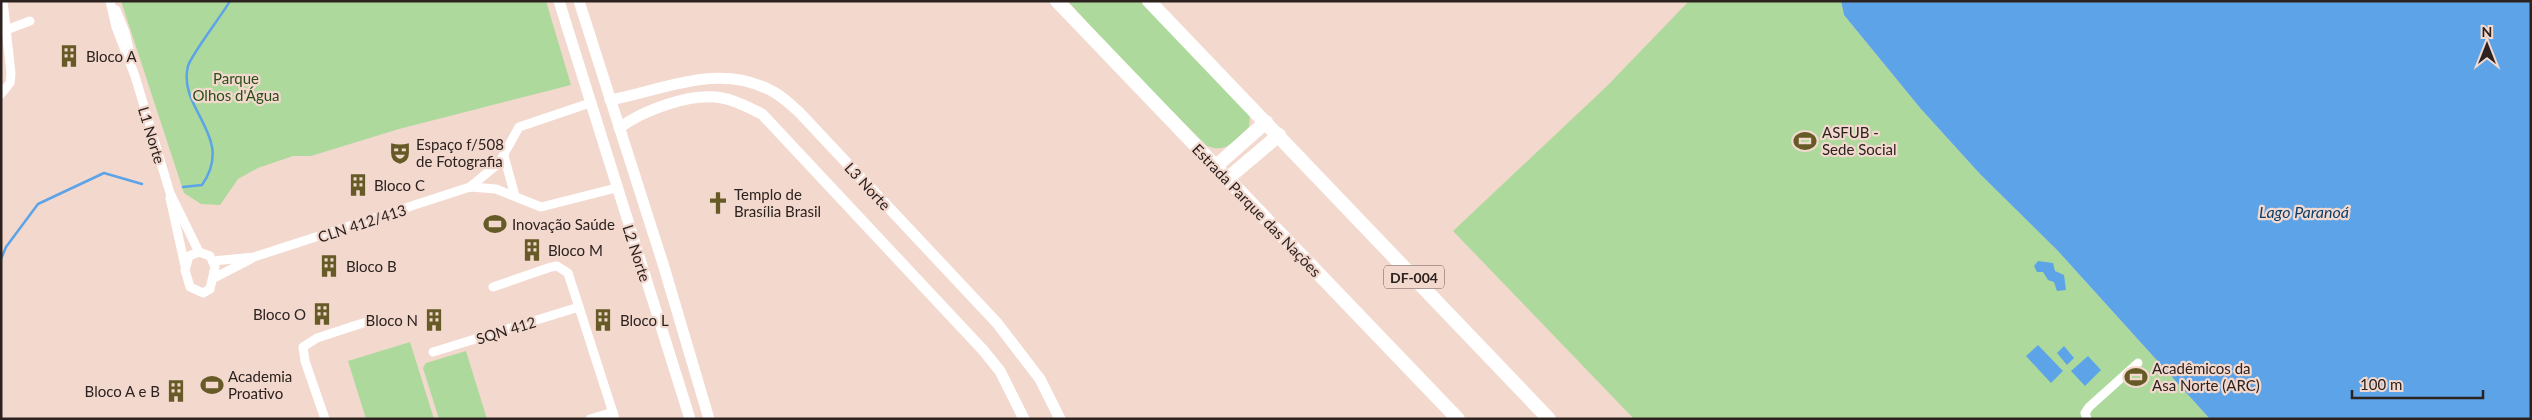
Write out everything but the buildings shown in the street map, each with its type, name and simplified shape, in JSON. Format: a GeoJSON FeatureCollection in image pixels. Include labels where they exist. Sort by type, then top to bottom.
{"type":"FeatureCollection","features":[{"type":"Feature","properties":{"kind":"highway","name":"Estrada Parque das Nações"},"geometry":{"type":"LineString","coordinates":[[1057,1],[1458,419]]}},
{"type":"Feature","properties":{"kind":"highway","name":"DF-004"},"geometry":{"type":"LineString","coordinates":[[1150,1],[1549,419]]}},
{"type":"Feature","properties":{"kind":"highway"},"geometry":{"type":"LineString","coordinates":[[1215,167],[1266,122]]}},
{"type":"Feature","properties":{"kind":"highway"},"geometry":{"type":"LineString","coordinates":[[1227,180],[1279,135]]}},
{"type":"Feature","properties":{"kind":"main road","name":"L2 Norte"},"geometry":{"type":"LineString","coordinates":[[559,1],[616,188],[690,419]]}},
{"type":"Feature","properties":{"kind":"main road","name":"L2 Norte"},"geometry":{"type":"LineString","coordinates":[[579,1],[709,419]]}},
{"type":"Feature","properties":{"kind":"main road","name":"L3 Norte"},"geometry":{"type":"LineString","coordinates":[[610,100],[704,78],[748,81],[773,91],[800,112],[997,323],[1040,379],[1060,419]]}},
{"type":"Feature","properties":{"kind":"main road","name":"L3 Norte"},"geometry":{"type":"LineString","coordinates":[[619,128],[635,116],[690,99],[722,98],[744,105],[762,114],[974,339],[1000,372],[1024,419]]}},
{"type":"Feature","properties":{"kind":"main road"},"geometry":{"type":"LineString","coordinates":[[636,246],[645,246],[654,241]]}},
{"type":"Feature","properties":{"kind":"street"},"geometry":{"type":"LineString","coordinates":[[1,94],[10,84],[11,73],[3,1]]}},
{"type":"Feature","properties":{"kind":"street","name":"L1 Norte"},"geometry":{"type":"LineString","coordinates":[[111,1],[125,32],[135,76],[170,193],[185,266]]}},
{"type":"Feature","properties":{"kind":"street"},"geometry":{"type":"LineString","coordinates":[[6,30],[30,21]]}},
{"type":"Feature","properties":{"kind":"street"},"geometry":{"type":"LineString","coordinates":[[470,188],[490,172],[504,156],[515,132],[524,124],[590,103]]}},
{"type":"Feature","properties":{"kind":"street"},"geometry":{"type":"LineString","coordinates":[[504,156],[516,196]]}},
{"type":"Feature","properties":{"kind":"street"},"geometry":{"type":"LineString","coordinates":[[470,188],[496,189],[540,207],[616,188]]}},
{"type":"Feature","properties":{"kind":"street","name":"CLN 412/413"},"geometry":{"type":"LineString","coordinates":[[214,278],[254,258],[470,188]]}},
{"type":"Feature","properties":{"kind":"street","name":"L1 Norte"},"geometry":{"type":"LineString","coordinates":[[170,193],[199,252]]}},
{"type":"Feature","properties":{"kind":"street"},"geometry":{"type":"LineString","coordinates":[[199,252],[210,256],[213,261],[214,278],[207,291],[197,292],[190,286],[186,278],[185,266],[189,256],[199,252]]}},
{"type":"Feature","properties":{"kind":"street","name":"CLN 412/413"},"geometry":{"type":"LineString","coordinates":[[213,261],[254,258]]}},
{"type":"Feature","properties":{"kind":"street"},"geometry":{"type":"LineString","coordinates":[[493,287],[557,266],[568,273],[614,415],[590,419]]}},
{"type":"Feature","properties":{"kind":"street","name":"SQN 412"},"geometry":{"type":"LineString","coordinates":[[433,352],[579,307]]}},
{"type":"Feature","properties":{"kind":"street"},"geometry":{"type":"LineString","coordinates":[[325,419],[305,361],[303,347],[316,338],[366,322]]}},
{"type":"Feature","properties":{"kind":"street"},"geometry":{"type":"LineString","coordinates":[[2086,419],[2085,413],[2089,406],[2138,363]]}},
{"type":"Feature","properties":{"kind":"green space","name":"Parque Olhos d'Água"},"geometry":{"type":"Polygon","coordinates":[[[121,1],[546,1],[571,85],[399,129],[311,156],[293,156],[258,168],[238,179],[220,205],[201,204],[184,193],[121,1]]]}},
{"type":"Feature","properties":{"kind":"green space"},"geometry":{"type":"Polygon","coordinates":[[[1068,1],[1141,1],[1250,115],[1249,127],[1226,147],[1214,148],[1207,146],[1122,61],[1068,1]]]}},
{"type":"Feature","properties":{"kind":"green space"},"geometry":{"type":"Polygon","coordinates":[[[1689,1],[1841,1],[1844,15],[1921,109],[1980,174],[2058,251],[2210,419],[1634,419],[1453,231],[1607,86],[1689,1]]]}},
{"type":"Feature","properties":{"kind":"green space"},"geometry":{"type":"Polygon","coordinates":[[[410,342],[434,419],[366,419],[348,361],[410,342]]]}},
{"type":"Feature","properties":{"kind":"green space"},"geometry":{"type":"Polygon","coordinates":[[[466,351],[487,419],[439,419],[423,368],[426,363],[466,351]]]}},
{"type":"Feature","properties":{"kind":"water","name":"Lago Paranoá"},"geometry":{"type":"Polygon","coordinates":[[[1841,1],[2531,1],[2531,419],[2210,419],[2058,251],[1980,174],[1921,109],[1844,15],[1841,1]]]}},
{"type":"Feature","properties":{"kind":"water"},"geometry":{"type":"Polygon","coordinates":[[[2038,261],[2053,263],[2055,271],[2064,275],[2066,290],[2057,291],[2054,282],[2048,280],[2043,272],[2037,272],[2034,266],[2038,261]]]}},
{"type":"Feature","properties":{"kind":"water"},"geometry":{"type":"Polygon","coordinates":[[[2038,345],[2063,371],[2051,383],[2026,356],[2038,345]]]}},
{"type":"Feature","properties":{"kind":"water"},"geometry":{"type":"Polygon","coordinates":[[[2064,346],[2074,358],[2067,365],[2057,353],[2064,346]]]}},
{"type":"Feature","properties":{"kind":"water"},"geometry":{"type":"Polygon","coordinates":[[[2088,356],[2101,370],[2085,386],[2071,371],[2088,356]]]}},
{"type":"Feature","properties":{"kind":"waterway"},"geometry":{"type":"LineString","coordinates":[[183,187],[202,185],[211,168],[213,152],[210,137],[190,96],[187,82],[188,66],[230,1]]}},
{"type":"Feature","properties":{"kind":"waterway"},"geometry":{"type":"LineString","coordinates":[[1,259],[6,247],[38,204],[104,173],[142,184]]}},
{"type":"Feature","properties":{"kind":"place","name":"Bloco A"},"geometry":{"type":"Point","coordinates":[69,56]}},
{"type":"Feature","properties":{"kind":"place","name":"ASFUB - Sede Social"},"geometry":{"type":"Point","coordinates":[1805,141]}},
{"type":"Feature","properties":{"kind":"place","name":"Espaço f/508 de Fotografia"},"geometry":{"type":"Point","coordinates":[400,153]}},
{"type":"Feature","properties":{"kind":"place","name":"Bloco C"},"geometry":{"type":"Point","coordinates":[358,185]}},
{"type":"Feature","properties":{"kind":"place","name":"Templo de Brasília Brasil"},"geometry":{"type":"Point","coordinates":[718,203]}},
{"type":"Feature","properties":{"kind":"place","name":"Inovação Saúde"},"geometry":{"type":"Point","coordinates":[495,224]}},
{"type":"Feature","properties":{"kind":"place","name":"Bloco M"},"geometry":{"type":"Point","coordinates":[532,250]}},
{"type":"Feature","properties":{"kind":"place","name":"Bloco B"},"geometry":{"type":"Point","coordinates":[329,266]}},
{"type":"Feature","properties":{"kind":"place","name":"Bloco O"},"geometry":{"type":"Point","coordinates":[322,314]}},
{"type":"Feature","properties":{"kind":"place","name":"Bloco N"},"geometry":{"type":"Point","coordinates":[434,320]}},
{"type":"Feature","properties":{"kind":"place","name":"Bloco L"},"geometry":{"type":"Point","coordinates":[603,320]}},
{"type":"Feature","properties":{"kind":"place","name":"Acadêmicos da Asa Norte (ARC)"},"geometry":{"type":"Point","coordinates":[2136,377]}},
{"type":"Feature","properties":{"kind":"place","name":"Academia Proativo"},"geometry":{"type":"Point","coordinates":[212,385]}},
{"type":"Feature","properties":{"kind":"place","name":"Bloco A e B"},"geometry":{"type":"Point","coordinates":[176,391]}}]}
